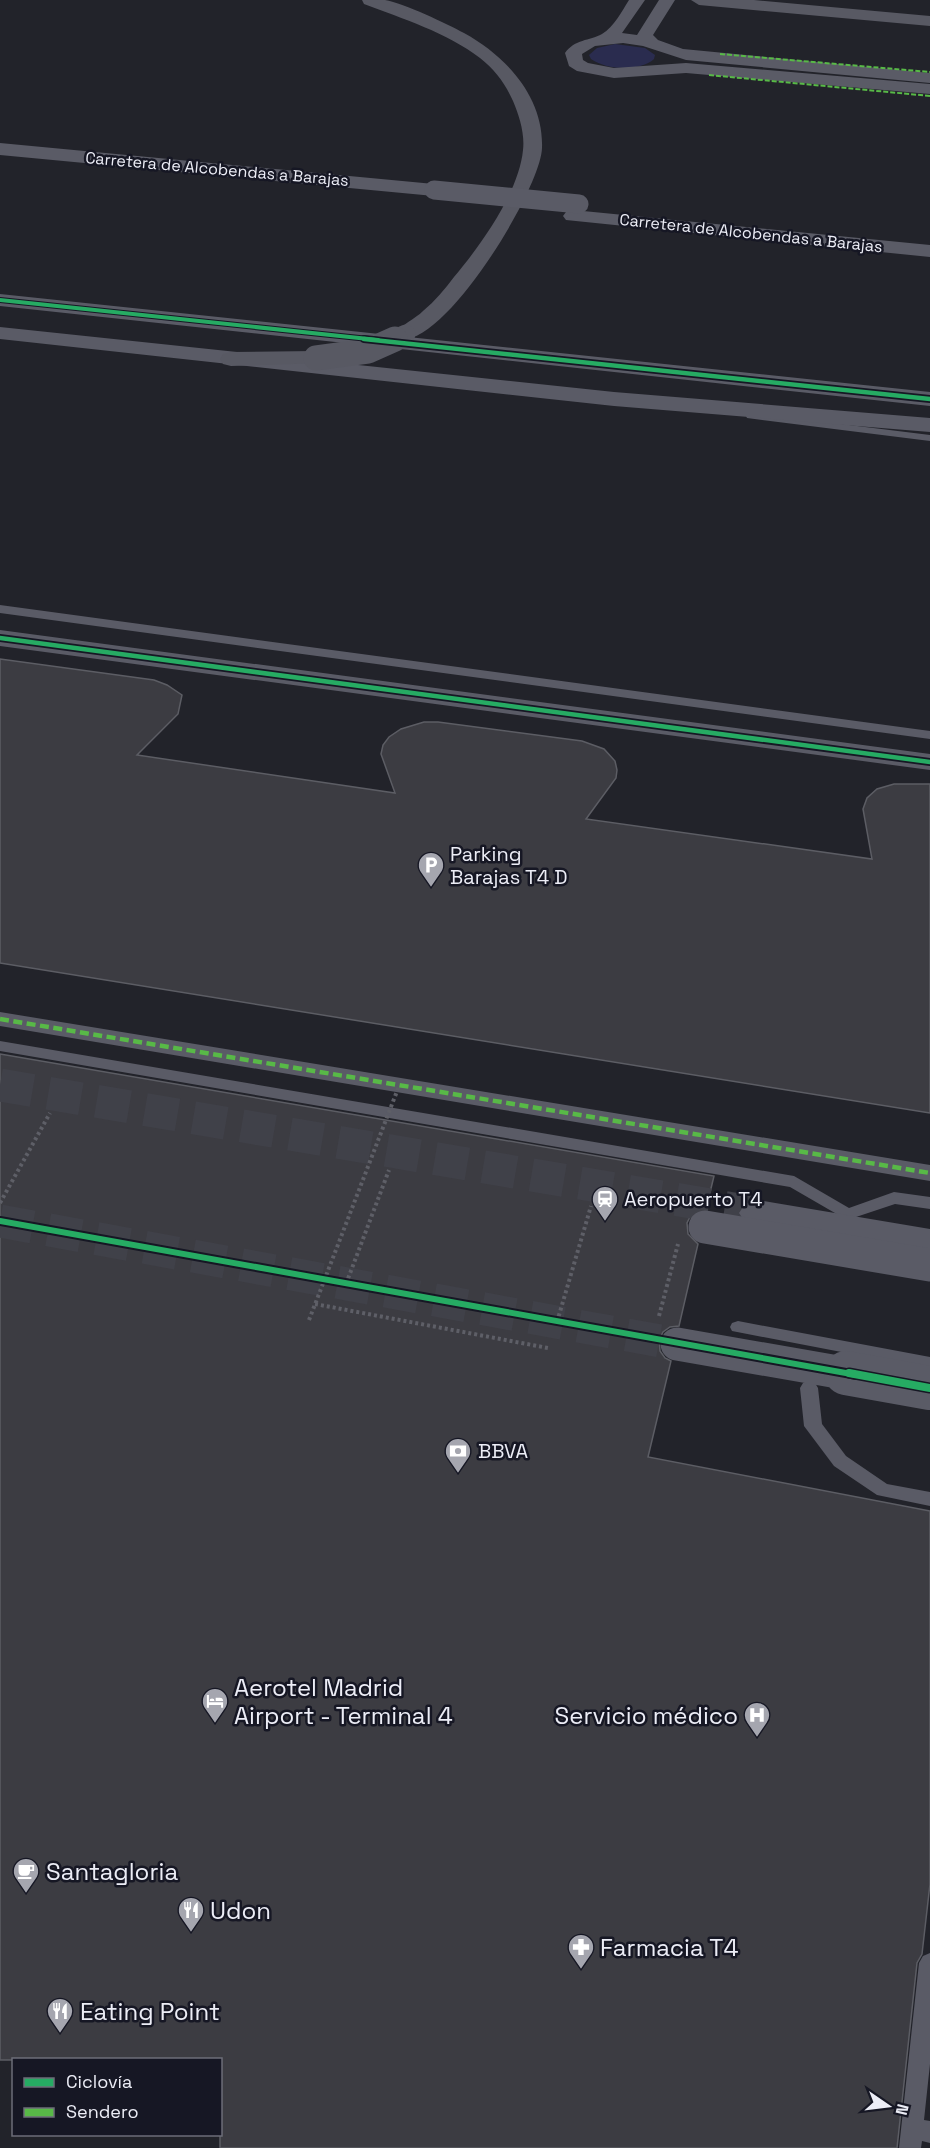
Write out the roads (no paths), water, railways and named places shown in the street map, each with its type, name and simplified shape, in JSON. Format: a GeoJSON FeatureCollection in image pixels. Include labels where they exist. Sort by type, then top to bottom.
{"type":"FeatureCollection","features":[{"type":"Feature","properties":{"kind":"highway"},"geometry":{"type":"LineString","coordinates":[[231,359],[316,358],[368,351],[406,334],[434,313],[490,240],[524,184],[533,149],[526,106],[500,67],[455,34],[370,0]]}},
{"type":"Feature","properties":{"kind":"highway"},"geometry":{"type":"LineString","coordinates":[[699,0],[930,21]]}},
{"type":"Feature","properties":{"kind":"street"},"geometry":{"type":"LineString","coordinates":[[609,37],[637,0]]}},
{"type":"Feature","properties":{"kind":"street"},"geometry":{"type":"LineString","coordinates":[[649,39],[667,0]]}},
{"type":"Feature","properties":{"kind":"street"},"geometry":{"type":"LineString","coordinates":[[930,78],[670,53],[649,39],[609,37],[586,44],[573,53],[576,62],[589,69],[614,74],[658,68],[686,68],[930,89]]}},
{"type":"Feature","properties":{"kind":"street"},"geometry":{"type":"LineString","coordinates":[[658,68],[669,62],[670,53]]}},
{"type":"Feature","properties":{"kind":"street","name":"Carretera de Alcobendas a Barajas"},"geometry":{"type":"LineString","coordinates":[[0,149],[433,196]]}},
{"type":"Feature","properties":{"kind":"street","name":"Carretera de Alcobendas a Barajas"},"geometry":{"type":"LineString","coordinates":[[0,160],[433,196]]}},
{"type":"Feature","properties":{"kind":"street"},"geometry":{"type":"LineString","coordinates":[[433,196],[576,210]]}},
{"type":"Feature","properties":{"kind":"street","name":"Carretera de Alcobendas a Barajas"},"geometry":{"type":"LineString","coordinates":[[576,210],[930,238]]}},
{"type":"Feature","properties":{"kind":"street","name":"Carretera de Alcobendas a Barajas"},"geometry":{"type":"LineString","coordinates":[[576,210],[930,251]]}},
{"type":"Feature","properties":{"kind":"street"},"geometry":{"type":"LineString","coordinates":[[0,300],[930,399]]}},
{"type":"Feature","properties":{"kind":"street"},"geometry":{"type":"LineString","coordinates":[[0,333],[614,399],[930,425]]}},
{"type":"Feature","properties":{"kind":"street"},"geometry":{"type":"LineString","coordinates":[[0,638],[930,762]]}},
{"type":"Feature","properties":{"kind":"street"},"geometry":{"type":"LineString","coordinates":[[0,1019],[930,1173]]}},
{"type":"Feature","properties":{"kind":"street"},"geometry":{"type":"LineString","coordinates":[[757,1213],[930,1242]]}},
{"type":"Feature","properties":{"kind":"street"},"geometry":{"type":"LineString","coordinates":[[693,1230],[930,1265]]}},
{"type":"Feature","properties":{"kind":"street"},"geometry":{"type":"LineString","coordinates":[[668,1331],[930,1388]]}},
{"type":"Feature","properties":{"kind":"lane"},"geometry":{"type":"LineString","coordinates":[[614,399],[930,438]]}},
{"type":"Feature","properties":{"kind":"lane"},"geometry":{"type":"LineString","coordinates":[[0,609],[930,735]]}},
{"type":"Feature","properties":{"kind":"lane"},"geometry":{"type":"LineString","coordinates":[[0,1046],[794,1182],[847,1214],[894,1197],[930,1203]]}},
{"type":"Feature","properties":{"kind":"lane"},"geometry":{"type":"LineString","coordinates":[[738,1327],[930,1363]]}},
{"type":"Feature","properties":{"kind":"lane"},"geometry":{"type":"LineString","coordinates":[[809,1388],[813,1426],[840,1461],[883,1490],[930,1499]]}},
{"type":"Feature","properties":{"kind":"lane"},"geometry":{"type":"LineString","coordinates":[[917,2136],[930,1963]]}},
{"type":"Feature","properties":{"kind":"tunnel"},"geometry":{"type":"LineString","coordinates":[[0,1085],[757,1213]]}},
{"type":"Feature","properties":{"kind":"tunnel"},"geometry":{"type":"LineString","coordinates":[[0,1221],[677,1344]]}},
{"type":"Feature","properties":{"kind":"place","name":"Parking Barajas T4 D"},"geometry":{"type":"Point","coordinates":[431,888]}},
{"type":"Feature","properties":{"kind":"place","name":"Aeropuerto T4"},"geometry":{"type":"Point","coordinates":[605,1222]}},
{"type":"Feature","properties":{"kind":"place","name":"BBVA"},"geometry":{"type":"Point","coordinates":[458,1474]}},
{"type":"Feature","properties":{"kind":"place","name":"Aerotel Madrid Airport - Terminal 4"},"geometry":{"type":"Point","coordinates":[215,1724]}},
{"type":"Feature","properties":{"kind":"place","name":"Servicio médico"},"geometry":{"type":"Point","coordinates":[757,1738]}},
{"type":"Feature","properties":{"kind":"place","name":"Santagloria"},"geometry":{"type":"Point","coordinates":[26,1894]}},
{"type":"Feature","properties":{"kind":"place","name":"Udon"},"geometry":{"type":"Point","coordinates":[191,1933]}},
{"type":"Feature","properties":{"kind":"place","name":"Farmacia T4"},"geometry":{"type":"Point","coordinates":[581,1970]}},
{"type":"Feature","properties":{"kind":"place","name":"Eating Point"},"geometry":{"type":"Point","coordinates":[60,2034]}}]}
